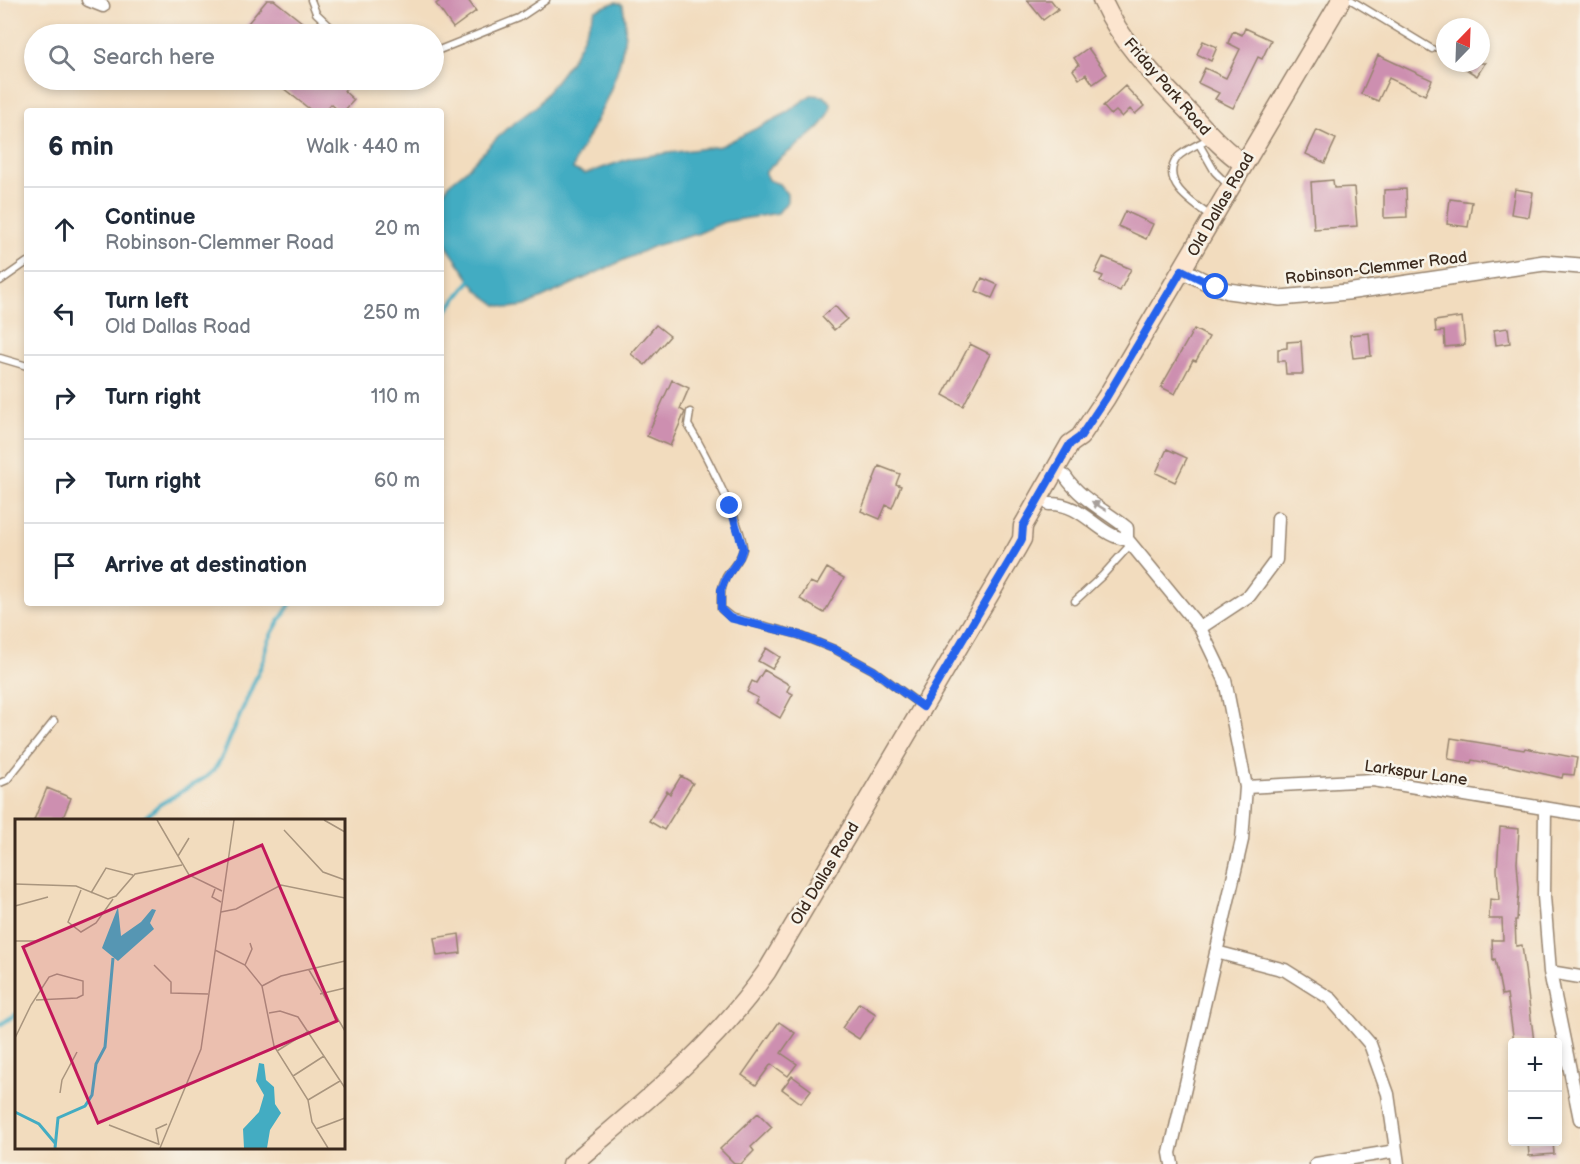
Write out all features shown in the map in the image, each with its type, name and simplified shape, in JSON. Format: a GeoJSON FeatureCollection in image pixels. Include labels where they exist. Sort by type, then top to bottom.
{"type":"FeatureCollection","features":[{"type":"Feature","properties":{"kind":"main road","name":"Friday Park Road"},"geometry":{"type":"LineString","coordinates":[[1102,0],[1109,16],[1130,46],[1206,141],[1244,164]]}},
{"type":"Feature","properties":{"kind":"main road","name":"Old Dallas Road"},"geometry":{"type":"LineString","coordinates":[[1022,539],[1023,526],[1070,444],[1080,437],[1106,398],[1341,0]]}},
{"type":"Feature","properties":{"kind":"main road","name":"Old Dallas Road"},"geometry":{"type":"LineString","coordinates":[[572,1164],[697,1054],[746,1001],[771,964],[1022,539],[1031,533],[1049,504],[1079,451],[1080,437]]}},
{"type":"Feature","properties":{"kind":"street"},"geometry":{"type":"LineString","coordinates":[[88,0],[103,6]]}},
{"type":"Feature","properties":{"kind":"street","name":"Robinson-Clemmer Road"},"geometry":{"type":"LineString","coordinates":[[1182,270],[1228,291],[1280,298],[1347,292],[1544,263],[1580,266]]}},
{"type":"Feature","properties":{"kind":"street"},"geometry":{"type":"LineString","coordinates":[[1065,476],[1079,493],[1127,528],[1129,541],[1200,628],[1225,680],[1246,787],[1242,840],[1170,1153],[1172,1164]]}},
{"type":"Feature","properties":{"kind":"street"},"geometry":{"type":"LineString","coordinates":[[1049,504],[1061,503],[1118,538],[1129,541]]}},
{"type":"Feature","properties":{"kind":"street"},"geometry":{"type":"LineString","coordinates":[[1200,628],[1250,596],[1276,560],[1278,518]]}},
{"type":"Feature","properties":{"kind":"street","name":"Larkspur Lane"},"geometry":{"type":"LineString","coordinates":[[1246,787],[1373,780],[1580,814]]}},
{"type":"Feature","properties":{"kind":"street"},"geometry":{"type":"LineString","coordinates":[[1545,808],[1544,896],[1550,972],[1580,1119]]}},
{"type":"Feature","properties":{"kind":"street"},"geometry":{"type":"LineString","coordinates":[[1216,952],[1285,970],[1331,999],[1371,1044],[1388,1094],[1398,1164]]}},
{"type":"Feature","properties":{"kind":"street"},"geometry":{"type":"LineString","coordinates":[[1550,972],[1580,976]]}},
{"type":"Feature","properties":{"kind":"street"},"geometry":{"type":"LineString","coordinates":[[1316,1164],[1396,1151]]}},
{"type":"Feature","properties":{"kind":"lane"},"geometry":{"type":"LineString","coordinates":[[311,0],[316,13],[328,24]]}},
{"type":"Feature","properties":{"kind":"lane"},"geometry":{"type":"LineString","coordinates":[[444,48],[519,18],[546,0]]}},
{"type":"Feature","properties":{"kind":"lane"},"geometry":{"type":"LineString","coordinates":[[1351,0],[1432,49]]}},
{"type":"Feature","properties":{"kind":"lane"},"geometry":{"type":"LineString","coordinates":[[1212,218],[1188,201],[1179,191],[1173,170],[1178,157],[1206,141],[1215,172],[1230,187]]}},
{"type":"Feature","properties":{"kind":"lane"},"geometry":{"type":"LineString","coordinates":[[0,281],[24,264]]}},
{"type":"Feature","properties":{"kind":"lane"},"geometry":{"type":"LineString","coordinates":[[0,358],[24,365]]}},
{"type":"Feature","properties":{"kind":"lane"},"geometry":{"type":"LineString","coordinates":[[690,412],[688,425],[730,506],[743,548],[721,590],[721,609],[730,618],[799,635],[834,649],[873,670],[923,707]]}},
{"type":"Feature","properties":{"kind":"lane"},"geometry":{"type":"LineString","coordinates":[[1075,601],[1102,576],[1129,541]]}},
{"type":"Feature","properties":{"kind":"lane"},"geometry":{"type":"LineString","coordinates":[[0,783],[7,780],[54,721]]}},
{"type":"Feature","properties":{"kind":"water"},"geometry":{"type":"Polygon","coordinates":[[[616,2],[623,5],[625,33],[623,50],[607,98],[573,169],[585,174],[631,158],[721,146],[783,115],[811,95],[824,96],[831,103],[829,113],[815,132],[765,173],[768,180],[779,184],[787,194],[787,202],[778,213],[724,222],[697,234],[654,246],[525,306],[509,308],[497,305],[478,291],[448,248],[444,238],[444,192],[450,183],[506,129],[537,106],[570,62],[595,10],[616,2]]]}},
{"type":"Feature","properties":{"kind":"building"},"geometry":{"type":"Polygon","coordinates":[[[267,0],[274,0],[304,24],[247,24],[267,0]]]}},
{"type":"Feature","properties":{"kind":"building"},"geometry":{"type":"Polygon","coordinates":[[[441,0],[468,0],[476,11],[453,28],[436,4],[441,0]]]}},
{"type":"Feature","properties":{"kind":"building"},"geometry":{"type":"Polygon","coordinates":[[[1027,0],[1051,0],[1058,9],[1043,20],[1027,0]]]}},
{"type":"Feature","properties":{"kind":"building"},"geometry":{"type":"Polygon","coordinates":[[[1245,28],[1271,40],[1262,59],[1258,57],[1233,108],[1215,99],[1219,93],[1198,83],[1205,68],[1226,78],[1240,49],[1228,43],[1233,31],[1242,35],[1245,28]]]}},
{"type":"Feature","properties":{"kind":"building"},"geometry":{"type":"Polygon","coordinates":[[[1203,41],[1217,47],[1211,61],[1197,54],[1203,41]]]}},
{"type":"Feature","properties":{"kind":"building"},"geometry":{"type":"Polygon","coordinates":[[[1088,48],[1107,74],[1093,84],[1086,74],[1079,79],[1073,70],[1079,65],[1074,58],[1088,48]]]}},
{"type":"Feature","properties":{"kind":"building"},"geometry":{"type":"Polygon","coordinates":[[[1378,55],[1432,80],[1425,95],[1389,78],[1378,101],[1361,94],[1378,55]]]}},
{"type":"Feature","properties":{"kind":"building"},"geometry":{"type":"Polygon","coordinates":[[[1125,86],[1144,106],[1135,114],[1130,109],[1122,117],[1116,111],[1111,115],[1103,106],[1125,86]]]}},
{"type":"Feature","properties":{"kind":"building"},"geometry":{"type":"Polygon","coordinates":[[[286,90],[345,90],[354,100],[347,108],[336,108],[331,104],[328,108],[308,108],[286,90]]]}},
{"type":"Feature","properties":{"kind":"building"},"geometry":{"type":"Polygon","coordinates":[[[1317,130],[1336,139],[1325,163],[1306,154],[1317,130]]]}},
{"type":"Feature","properties":{"kind":"building"},"geometry":{"type":"Polygon","coordinates":[[[1333,180],[1334,188],[1354,187],[1357,226],[1314,229],[1311,182],[1333,180]]]}},
{"type":"Feature","properties":{"kind":"building"},"geometry":{"type":"Polygon","coordinates":[[[1406,189],[1407,217],[1384,218],[1384,190],[1406,189]]]}},
{"type":"Feature","properties":{"kind":"building"},"geometry":{"type":"Polygon","coordinates":[[[1515,189],[1533,192],[1529,217],[1511,214],[1515,189]]]}},
{"type":"Feature","properties":{"kind":"building"},"geometry":{"type":"Polygon","coordinates":[[[1450,199],[1472,202],[1468,227],[1447,224],[1450,199]]]}},
{"type":"Feature","properties":{"kind":"building"},"geometry":{"type":"Polygon","coordinates":[[[1125,211],[1153,224],[1146,239],[1118,226],[1125,211]]]}},
{"type":"Feature","properties":{"kind":"building"},"geometry":{"type":"Polygon","coordinates":[[[1103,257],[1131,269],[1120,291],[1100,282],[1103,276],[1095,273],[1103,257]]]}},
{"type":"Feature","properties":{"kind":"building"},"geometry":{"type":"Polygon","coordinates":[[[982,278],[998,285],[992,298],[976,291],[982,278]]]}},
{"type":"Feature","properties":{"kind":"building"},"geometry":{"type":"Polygon","coordinates":[[[835,306],[847,319],[834,330],[822,317],[835,306]]]}},
{"type":"Feature","properties":{"kind":"building"},"geometry":{"type":"Polygon","coordinates":[[[1462,317],[1465,345],[1445,347],[1444,331],[1436,332],[1435,321],[1462,317]]]}},
{"type":"Feature","properties":{"kind":"building"},"geometry":{"type":"Polygon","coordinates":[[[656,325],[670,336],[645,365],[631,354],[656,325]]]}},
{"type":"Feature","properties":{"kind":"building"},"geometry":{"type":"Polygon","coordinates":[[[1508,328],[1510,343],[1496,345],[1494,330],[1508,328]]]}},
{"type":"Feature","properties":{"kind":"building"},"geometry":{"type":"Polygon","coordinates":[[[1194,329],[1209,337],[1196,361],[1193,360],[1175,394],[1161,387],[1194,329]]]}},
{"type":"Feature","properties":{"kind":"building"},"geometry":{"type":"Polygon","coordinates":[[[1369,333],[1371,356],[1353,358],[1350,335],[1369,333]]]}},
{"type":"Feature","properties":{"kind":"building"},"geometry":{"type":"Polygon","coordinates":[[[1301,341],[1303,374],[1286,374],[1285,361],[1278,361],[1278,349],[1287,348],[1287,342],[1301,341]]]}},
{"type":"Feature","properties":{"kind":"building"},"geometry":{"type":"Polygon","coordinates":[[[970,344],[990,354],[963,406],[943,395],[970,344]]]}},
{"type":"Feature","properties":{"kind":"building"},"geometry":{"type":"Polygon","coordinates":[[[672,380],[689,388],[680,409],[685,412],[670,446],[647,436],[672,380]]]}},
{"type":"Feature","properties":{"kind":"building"},"geometry":{"type":"Polygon","coordinates":[[[1167,449],[1187,458],[1175,482],[1156,473],[1167,449]]]}},
{"type":"Feature","properties":{"kind":"building"},"geometry":{"type":"Polygon","coordinates":[[[879,466],[900,474],[896,484],[901,486],[892,508],[886,505],[880,519],[861,511],[879,466]]]}},
{"type":"Feature","properties":{"kind":"building"},"geometry":{"type":"Polygon","coordinates":[[[827,568],[844,578],[824,613],[800,599],[810,582],[817,585],[827,568]]]}},
{"type":"Feature","properties":{"kind":"building"},"geometry":{"type":"Polygon","coordinates":[[[766,648],[780,657],[772,669],[758,661],[766,648]]]}},
{"type":"Feature","properties":{"kind":"building"},"geometry":{"type":"Polygon","coordinates":[[[764,670],[790,685],[787,691],[793,694],[780,718],[755,703],[758,698],[747,692],[752,681],[756,683],[764,670]]]}},
{"type":"Feature","properties":{"kind":"building"},"geometry":{"type":"Polygon","coordinates":[[[1451,738],[1577,758],[1574,775],[1563,774],[1562,778],[1505,765],[1448,759],[1451,738]]]}},
{"type":"Feature","properties":{"kind":"building"},"geometry":{"type":"Polygon","coordinates":[[[681,776],[693,783],[664,830],[649,821],[667,791],[670,794],[681,776]]]}},
{"type":"Feature","properties":{"kind":"building"},"geometry":{"type":"Polygon","coordinates":[[[47,788],[71,798],[62,819],[34,819],[47,788]]]}},
{"type":"Feature","properties":{"kind":"building"},"geometry":{"type":"Polygon","coordinates":[[[1500,827],[1519,829],[1516,946],[1522,945],[1534,1038],[1513,1038],[1507,994],[1502,995],[1495,959],[1493,960],[1492,940],[1503,940],[1502,919],[1489,919],[1490,899],[1499,900],[1497,869],[1500,827]]]}},
{"type":"Feature","properties":{"kind":"building"},"geometry":{"type":"Polygon","coordinates":[[[459,934],[461,953],[437,956],[434,938],[459,934]]]}},
{"type":"Feature","properties":{"kind":"building"},"geometry":{"type":"Polygon","coordinates":[[[859,1003],[876,1014],[859,1039],[842,1028],[859,1003]]]}},
{"type":"Feature","properties":{"kind":"building"},"geometry":{"type":"Polygon","coordinates":[[[779,1022],[795,1033],[781,1053],[797,1064],[788,1076],[771,1064],[756,1085],[742,1075],[779,1022]]]}},
{"type":"Feature","properties":{"kind":"building"},"geometry":{"type":"Polygon","coordinates":[[[792,1076],[811,1090],[801,1103],[782,1089],[792,1076]]]}},
{"type":"Feature","properties":{"kind":"building"},"geometry":{"type":"Polygon","coordinates":[[[758,1113],[772,1127],[751,1147],[754,1151],[741,1164],[735,1164],[720,1149],[758,1113]]]}},
{"type":"Feature","properties":{"kind":"building"},"geometry":{"type":"Polygon","coordinates":[[[1528,1146],[1553,1146],[1554,1154],[1529,1156],[1528,1146]]]}},
{"type":"Feature","properties":{"kind":"waterway"},"geometry":{"type":"LineString","coordinates":[[444,314],[474,276]]}},
{"type":"Feature","properties":{"kind":"waterway"},"geometry":{"type":"LineString","coordinates":[[143,819],[159,805],[214,770],[222,757],[264,659],[270,638],[289,606]]}},
{"type":"Feature","properties":{"kind":"waterway"},"geometry":{"type":"LineString","coordinates":[[0,1025],[15,1015]]}},
{"type":"Feature","properties":{"kind":"route"},"geometry":{"type":"LineString","coordinates":[[730,506],[743,548],[721,590],[721,609],[730,618],[799,635],[834,649],[873,670],[923,707],[1017,548],[1022,539],[1023,526],[1070,444],[1080,437],[1106,398],[1182,270],[1216,287]]}}]}
